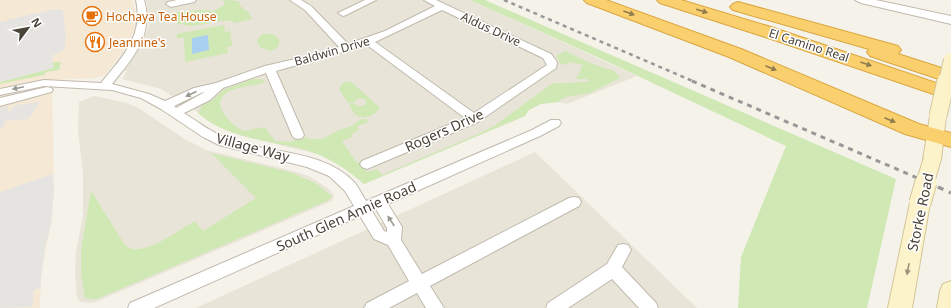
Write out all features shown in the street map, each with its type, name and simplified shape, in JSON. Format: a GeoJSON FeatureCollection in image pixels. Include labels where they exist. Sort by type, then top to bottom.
{"type":"FeatureCollection","features":[{"type":"Feature","properties":{"kind":"highway"},"geometry":{"type":"LineString","coordinates":[[592,0],[735,53],[912,129],[943,138]]}},
{"type":"Feature","properties":{"kind":"highway","name":"El Camino Real"},"geometry":{"type":"LineString","coordinates":[[665,0],[791,39],[951,94]]}},
{"type":"Feature","properties":{"kind":"highway"},"geometry":{"type":"LineString","coordinates":[[711,0],[951,67]]}},
{"type":"Feature","properties":{"kind":"highway","name":"El Camino Real"},"geometry":{"type":"LineString","coordinates":[[711,0],[845,41],[951,77]]}},
{"type":"Feature","properties":{"kind":"main road","name":"Storke Road"},"geometry":{"type":"LineString","coordinates":[[900,308],[920,203],[932,160],[943,138],[938,116],[951,60]]}},
{"type":"Feature","properties":{"kind":"main road"},"geometry":{"type":"LineString","coordinates":[[948,308],[951,291]]}},
{"type":"Feature","properties":{"kind":"street"},"geometry":{"type":"LineString","coordinates":[[104,86],[134,46],[141,30],[143,18],[140,0]]}},
{"type":"Feature","properties":{"kind":"street"},"geometry":{"type":"LineString","coordinates":[[171,4],[191,0]]}},
{"type":"Feature","properties":{"kind":"street"},"geometry":{"type":"LineString","coordinates":[[295,0],[308,8],[346,48]]}},
{"type":"Feature","properties":{"kind":"street"},"geometry":{"type":"LineString","coordinates":[[343,13],[372,0]]}},
{"type":"Feature","properties":{"kind":"street","name":"Aldus Drive"},"geometry":{"type":"LineString","coordinates":[[429,0],[547,56],[551,60]]}},
{"type":"Feature","properties":{"kind":"street"},"geometry":{"type":"LineString","coordinates":[[861,0],[951,20]]}},
{"type":"Feature","properties":{"kind":"street","name":"Baldwin Drive"},"geometry":{"type":"LineString","coordinates":[[170,110],[206,97],[219,86],[269,68],[368,41],[442,6]]}},
{"type":"Feature","properties":{"kind":"street"},"geometry":{"type":"LineString","coordinates":[[368,41],[474,119]]}},
{"type":"Feature","properties":{"kind":"street","name":"Rogers Drive"},"geometry":{"type":"LineString","coordinates":[[367,164],[474,119],[550,68],[552,64],[551,60]]}},
{"type":"Feature","properties":{"kind":"street"},"geometry":{"type":"LineString","coordinates":[[269,68],[298,134]]}},
{"type":"Feature","properties":{"kind":"street","name":"Village Way"},"geometry":{"type":"LineString","coordinates":[[0,92],[44,83],[104,86],[136,92],[170,110],[203,132],[223,142],[311,163],[334,173],[350,187],[379,235],[393,241]]}},
{"type":"Feature","properties":{"kind":"street","name":"Village Way"},"geometry":{"type":"LineString","coordinates":[[0,102],[63,85]]}},
{"type":"Feature","properties":{"kind":"street","name":"South Glen Annie Road"},"geometry":{"type":"LineString","coordinates":[[136,308],[536,133],[555,123]]}},
{"type":"Feature","properties":{"kind":"street"},"geometry":{"type":"LineString","coordinates":[[379,202],[395,227],[393,241],[435,308]]}},
{"type":"Feature","properties":{"kind":"street"},"geometry":{"type":"LineString","coordinates":[[373,308],[419,282],[574,202]]}},
{"type":"Feature","properties":{"kind":"street"},"geometry":{"type":"LineString","coordinates":[[554,308],[613,269],[623,250]]}},
{"type":"Feature","properties":{"kind":"street"},"geometry":{"type":"LineString","coordinates":[[613,269],[650,308]]}},
{"type":"Feature","properties":{"kind":"shaded area"},"geometry":{"type":"Polygon","coordinates":[[[0,0],[132,0],[135,8],[136,24],[133,33],[124,50],[105,75],[96,78],[52,80],[54,192],[51,224],[41,274],[40,308],[0,308],[0,0]]]}},
{"type":"Feature","properties":{"kind":"shaded area"},"geometry":{"type":"Polygon","coordinates":[[[146,0],[470,0],[637,76],[567,104],[558,102],[541,104],[529,110],[525,116],[364,184],[339,164],[317,154],[239,135],[219,126],[161,89],[122,79],[127,71],[124,71],[139,48],[149,25],[146,0]]]}},
{"type":"Feature","properties":{"kind":"shaded area"},"geometry":{"type":"Polygon","coordinates":[[[54,9],[63,10],[66,41],[64,50],[52,56],[53,68],[0,82],[0,22],[54,9]]]}},
{"type":"Feature","properties":{"kind":"shaded area"},"geometry":{"type":"Polygon","coordinates":[[[94,96],[127,103],[140,109],[183,138],[206,150],[309,176],[328,188],[334,195],[332,201],[93,303],[81,302],[77,298],[75,272],[76,252],[83,215],[83,172],[78,132],[79,102],[94,96]]]}},
{"type":"Feature","properties":{"kind":"shaded area"},"geometry":{"type":"Polygon","coordinates":[[[40,102],[28,119],[5,121],[4,127],[0,129],[0,108],[7,106],[9,112],[16,105],[40,102]]]}},
{"type":"Feature","properties":{"kind":"shaded area"},"geometry":{"type":"Polygon","coordinates":[[[535,152],[697,308],[196,308],[535,152]]]}},
{"type":"Feature","properties":{"kind":"shaded area"},"geometry":{"type":"Polygon","coordinates":[[[53,174],[54,192],[51,224],[45,247],[40,287],[33,291],[33,307],[0,308],[0,192],[53,174]]]}},
{"type":"Feature","properties":{"kind":"green space"},"geometry":{"type":"Polygon","coordinates":[[[223,0],[239,1],[240,6],[248,12],[252,19],[235,23],[224,21],[190,26],[173,21],[169,13],[201,10],[214,11],[225,5],[223,0]]]}},
{"type":"Feature","properties":{"kind":"green space"},"geometry":{"type":"Polygon","coordinates":[[[470,0],[485,0],[896,179],[867,308],[738,308],[741,257],[786,146],[606,61],[470,0]]]}},
{"type":"Feature","properties":{"kind":"green space"},"geometry":{"type":"Polygon","coordinates":[[[224,25],[225,32],[230,31],[232,46],[227,47],[228,53],[185,62],[184,38],[177,38],[177,34],[224,25]]]}},
{"type":"Feature","properties":{"kind":"green space"},"geometry":{"type":"Polygon","coordinates":[[[263,34],[276,36],[279,39],[279,46],[271,51],[261,48],[257,42],[259,37],[263,34]]]}},
{"type":"Feature","properties":{"kind":"green space"},"geometry":{"type":"Polygon","coordinates":[[[565,51],[590,63],[614,71],[620,78],[590,93],[566,97],[558,102],[541,104],[529,110],[525,116],[364,184],[342,167],[317,154],[225,130],[211,123],[198,113],[202,105],[214,99],[223,90],[252,79],[262,79],[265,82],[232,90],[224,95],[221,100],[220,106],[222,112],[237,127],[243,131],[265,127],[275,141],[289,142],[307,137],[310,139],[322,139],[339,130],[352,126],[361,119],[366,119],[368,122],[357,126],[359,130],[351,134],[352,137],[342,141],[357,163],[360,162],[367,172],[377,169],[382,175],[483,132],[494,126],[553,83],[591,81],[586,79],[576,79],[583,65],[569,62],[567,65],[560,63],[556,56],[565,51]]]}},
{"type":"Feature","properties":{"kind":"green space"},"geometry":{"type":"Polygon","coordinates":[[[53,62],[61,62],[59,70],[46,72],[44,75],[0,84],[0,82],[53,68],[53,62]]]}},
{"type":"Feature","properties":{"kind":"green space"},"geometry":{"type":"Polygon","coordinates":[[[350,81],[378,106],[379,109],[374,114],[362,117],[354,113],[349,104],[354,103],[357,106],[361,106],[365,105],[367,101],[359,98],[354,102],[348,103],[339,89],[343,83],[350,81]]]}},
{"type":"Feature","properties":{"kind":"green space"},"geometry":{"type":"Polygon","coordinates":[[[211,153],[293,173],[317,184],[332,196],[329,200],[97,299],[85,298],[81,273],[81,250],[91,191],[125,245],[131,249],[148,247],[195,221],[203,231],[256,198],[211,153]]]}},
{"type":"Feature","properties":{"kind":"water"},"geometry":{"type":"Polygon","coordinates":[[[208,35],[209,50],[192,54],[192,38],[208,35]]]}},
{"type":"Feature","properties":{"kind":"railway"},"geometry":{"type":"LineString","coordinates":[[504,0],[695,82]]}},
{"type":"Feature","properties":{"kind":"railway"},"geometry":{"type":"LineString","coordinates":[[692,81],[929,183]]}},
{"type":"Feature","properties":{"kind":"railway"},"geometry":{"type":"LineString","coordinates":[[927,182],[951,193]]}},
{"type":"Feature","properties":{"kind":"place","name":"Hochaya Tea House"},"geometry":{"type":"Point","coordinates":[92,16]}},
{"type":"Feature","properties":{"kind":"place","name":"Jeannine's"},"geometry":{"type":"Point","coordinates":[95,42]}}]}
